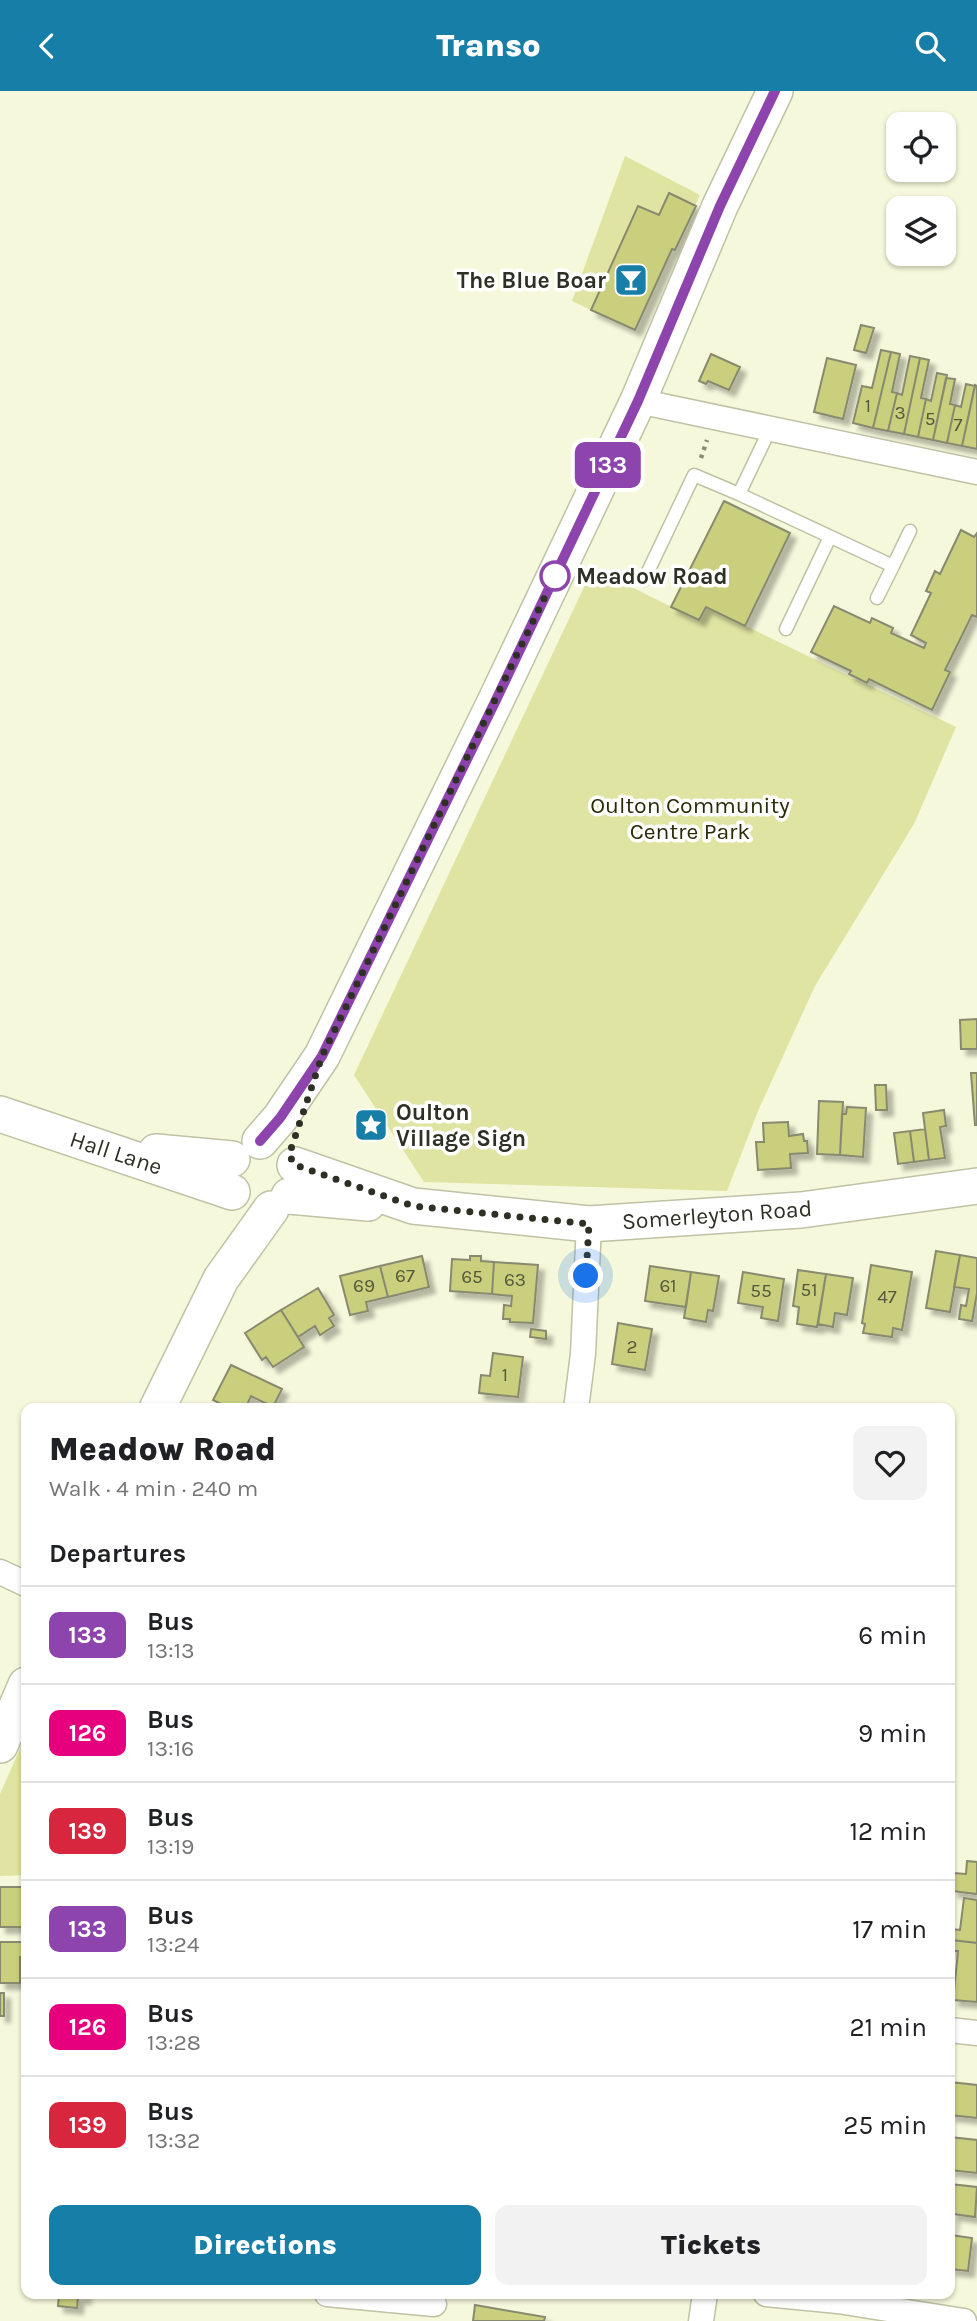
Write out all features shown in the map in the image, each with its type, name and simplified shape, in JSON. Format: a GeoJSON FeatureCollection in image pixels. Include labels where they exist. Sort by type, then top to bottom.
{"type":"FeatureCollection","features":[{"type":"Feature","properties":{"kind":"main road"},"geometry":{"type":"LineString","coordinates":[[160,1403],[220,1279],[263,1177],[496,700],[638,401],[720,206],[775,91]]}},
{"type":"Feature","properties":{"kind":"main road","name":"Hall Lane"},"geometry":{"type":"LineString","coordinates":[[0,1114],[51,1133],[97,1145],[263,1177]]}},
{"type":"Feature","properties":{"kind":"main road","name":"Somerleyton Road"},"geometry":{"type":"LineString","coordinates":[[263,1177],[413,1206],[589,1224],[801,1210],[977,1186]]}},
{"type":"Feature","properties":{"kind":"main road"},"geometry":{"type":"LineString","coordinates":[[0,1745],[21,1697]]}},
{"type":"Feature","properties":{"kind":"street"},"geometry":{"type":"LineString","coordinates":[[638,401],[977,472]]}},
{"type":"Feature","properties":{"kind":"street"},"geometry":{"type":"LineString","coordinates":[[577,1403],[583,1354],[589,1224]]}},
{"type":"Feature","properties":{"kind":"street"},"geometry":{"type":"LineString","coordinates":[[0,1571],[21,1582]]}},
{"type":"Feature","properties":{"kind":"street"},"geometry":{"type":"LineString","coordinates":[[955,2031],[977,2033]]}},
{"type":"Feature","properties":{"kind":"street"},"geometry":{"type":"LineString","coordinates":[[368,2299],[434,2307]]}},
{"type":"Feature","properties":{"kind":"street"},"geometry":{"type":"LineString","coordinates":[[701,2321],[704,2299]]}},
{"type":"Feature","properties":{"kind":"street"},"geometry":{"type":"LineString","coordinates":[[817,2299],[964,2321]]}},
{"type":"Feature","properties":{"kind":"lane"},"geometry":{"type":"LineString","coordinates":[[739,493],[769,429]]}},
{"type":"Feature","properties":{"kind":"lane"},"geometry":{"type":"LineString","coordinates":[[644,580],[694,475],[739,493],[893,566]]}},
{"type":"Feature","properties":{"kind":"lane"},"geometry":{"type":"LineString","coordinates":[[877,598],[910,531]]}},
{"type":"Feature","properties":{"kind":"lane"},"geometry":{"type":"LineString","coordinates":[[786,629],[830,537]]}},
{"type":"Feature","properties":{"kind":"path"},"geometry":{"type":"LineString","coordinates":[[694,475],[716,417]]}},
{"type":"Feature","properties":{"kind":"green space"},"geometry":{"type":"Polygon","coordinates":[[[625,156],[700,195],[695,206],[659,215],[638,206],[591,310],[572,301],[625,156]]]}},
{"type":"Feature","properties":{"kind":"green space","name":"Oulton Community Centre Park"},"geometry":{"type":"Polygon","coordinates":[[[593,568],[698,620],[706,607],[956,727],[914,824],[815,986],[758,1111],[727,1191],[424,1182],[354,1075],[593,568]]]}},
{"type":"Feature","properties":{"kind":"green space"},"geometry":{"type":"Polygon","coordinates":[[[21,1746],[21,1875],[0,1876],[0,1794],[21,1746]]]}},
{"type":"Feature","properties":{"kind":"building","name":"The Blue Boar"},"geometry":{"type":"Polygon","coordinates":[[[669,193],[696,206],[675,250],[672,249],[635,330],[591,310],[638,206],[659,215],[669,193]]]}},
{"type":"Feature","properties":{"kind":"building"},"geometry":{"type":"Polygon","coordinates":[[[861,325],[874,328],[866,353],[854,350],[861,325]]]}},
{"type":"Feature","properties":{"kind":"building"},"geometry":{"type":"Polygon","coordinates":[[[881,350],[891,352],[873,428],[853,423],[862,386],[872,388],[881,350]]]}},
{"type":"Feature","properties":{"kind":"building"},"geometry":{"type":"Polygon","coordinates":[[[891,352],[900,354],[892,392],[897,393],[888,431],[873,428],[891,352]]]}},
{"type":"Feature","properties":{"kind":"building"},"geometry":{"type":"Polygon","coordinates":[[[711,354],[740,367],[729,390],[708,381],[706,384],[699,381],[711,354]]]}},
{"type":"Feature","properties":{"kind":"building"},"geometry":{"type":"Polygon","coordinates":[[[910,356],[920,358],[904,434],[888,431],[897,393],[902,395],[910,356]]]}},
{"type":"Feature","properties":{"kind":"building"},"geometry":{"type":"Polygon","coordinates":[[[827,358],[856,365],[843,419],[814,412],[827,358]]]}},
{"type":"Feature","properties":{"kind":"building"},"geometry":{"type":"Polygon","coordinates":[[[920,358],[929,360],[921,398],[926,399],[918,437],[904,434],[920,358]]]}},
{"type":"Feature","properties":{"kind":"building"},"geometry":{"type":"Polygon","coordinates":[[[937,373],[947,375],[933,440],[918,437],[926,399],[931,401],[937,373]]]}},
{"type":"Feature","properties":{"kind":"building"},"geometry":{"type":"Polygon","coordinates":[[[946,378],[955,379],[950,404],[955,405],[947,443],[933,440],[946,378]]]}},
{"type":"Feature","properties":{"kind":"building"},"geometry":{"type":"Polygon","coordinates":[[[966,384],[975,386],[962,446],[947,443],[955,405],[961,407],[966,384]]]}},
{"type":"Feature","properties":{"kind":"building"},"geometry":{"type":"Polygon","coordinates":[[[975,385],[977,386],[977,449],[962,446],[975,385]]]}},
{"type":"Feature","properties":{"kind":"building"},"geometry":{"type":"Polygon","coordinates":[[[724,501],[790,533],[745,626],[706,607],[699,620],[671,607],[724,501]]]}},
{"type":"Feature","properties":{"kind":"building"},"geometry":{"type":"Polygon","coordinates":[[[961,530],[974,537],[977,533],[977,617],[972,615],[945,670],[950,672],[932,710],[869,679],[867,683],[849,674],[851,671],[811,652],[834,606],[870,623],[872,618],[893,628],[891,633],[924,648],[926,643],[911,635],[931,593],[926,591],[935,571],[940,574],[961,530]]]}},
{"type":"Feature","properties":{"kind":"building"},"geometry":{"type":"Polygon","coordinates":[[[977,1019],[977,1049],[961,1049],[960,1020],[977,1019]]]}},
{"type":"Feature","properties":{"kind":"building"},"geometry":{"type":"Polygon","coordinates":[[[971,1073],[977,1073],[977,1125],[975,1125],[971,1073]]]}},
{"type":"Feature","properties":{"kind":"building"},"geometry":{"type":"Polygon","coordinates":[[[875,1085],[886,1085],[887,1110],[876,1110],[875,1085]]]}},
{"type":"Feature","properties":{"kind":"building"},"geometry":{"type":"Polygon","coordinates":[[[819,1101],[843,1102],[840,1155],[817,1154],[819,1101]]]}},
{"type":"Feature","properties":{"kind":"building"},"geometry":{"type":"Polygon","coordinates":[[[847,1107],[866,1108],[863,1157],[840,1155],[842,1114],[846,1114],[847,1107]]]}},
{"type":"Feature","properties":{"kind":"building"},"geometry":{"type":"Polygon","coordinates":[[[944,1110],[946,1126],[940,1127],[945,1158],[929,1160],[923,1113],[944,1110]]]}},
{"type":"Feature","properties":{"kind":"building"},"geometry":{"type":"Polygon","coordinates":[[[788,1122],[789,1136],[803,1134],[808,1153],[790,1154],[791,1168],[758,1170],[756,1142],[764,1142],[763,1123],[788,1122]]]}},
{"type":"Feature","properties":{"kind":"building"},"geometry":{"type":"Polygon","coordinates":[[[925,1129],[929,1160],[914,1162],[910,1131],[925,1129]]]}},
{"type":"Feature","properties":{"kind":"building"},"geometry":{"type":"Polygon","coordinates":[[[910,1131],[914,1162],[898,1164],[894,1133],[910,1131]]]}},
{"type":"Feature","properties":{"kind":"building"},"geometry":{"type":"Polygon","coordinates":[[[936,1251],[960,1255],[950,1312],[926,1308],[936,1251]]]}},
{"type":"Feature","properties":{"kind":"building"},"geometry":{"type":"Polygon","coordinates":[[[960,1255],[977,1258],[977,1293],[972,1321],[959,1319],[961,1305],[966,1306],[969,1289],[954,1287],[960,1255]]]}},
{"type":"Feature","properties":{"kind":"building"},"geometry":{"type":"Polygon","coordinates":[[[422,1256],[429,1287],[388,1297],[380,1266],[422,1256]]]}},
{"type":"Feature","properties":{"kind":"building"},"geometry":{"type":"Polygon","coordinates":[[[470,1256],[481,1256],[481,1261],[494,1262],[492,1294],[450,1291],[452,1259],[470,1260],[470,1256]]]}},
{"type":"Feature","properties":{"kind":"building"},"geometry":{"type":"Polygon","coordinates":[[[494,1262],[538,1265],[533,1323],[503,1319],[504,1305],[511,1306],[512,1296],[492,1294],[494,1262]]]}},
{"type":"Feature","properties":{"kind":"building"},"geometry":{"type":"Polygon","coordinates":[[[871,1265],[912,1272],[902,1330],[893,1328],[892,1337],[863,1333],[865,1324],[862,1323],[871,1265]]]}},
{"type":"Feature","properties":{"kind":"building"},"geometry":{"type":"Polygon","coordinates":[[[380,1266],[388,1297],[366,1302],[368,1311],[350,1315],[340,1276],[380,1266]]]}},
{"type":"Feature","properties":{"kind":"building"},"geometry":{"type":"Polygon","coordinates":[[[650,1266],[691,1272],[686,1307],[645,1301],[650,1266]]]}},
{"type":"Feature","properties":{"kind":"building"},"geometry":{"type":"Polygon","coordinates":[[[798,1270],[826,1274],[817,1327],[797,1324],[799,1307],[793,1306],[798,1270]]]}},
{"type":"Feature","properties":{"kind":"building"},"geometry":{"type":"Polygon","coordinates":[[[691,1272],[719,1276],[713,1311],[708,1310],[706,1322],[684,1318],[691,1272]]]}},
{"type":"Feature","properties":{"kind":"building"},"geometry":{"type":"Polygon","coordinates":[[[743,1272],[784,1279],[778,1321],[761,1318],[763,1307],[738,1303],[743,1272]]]}},
{"type":"Feature","properties":{"kind":"building"},"geometry":{"type":"Polygon","coordinates":[[[826,1274],[853,1278],[847,1315],[835,1313],[833,1327],[818,1324],[826,1274]]]}},
{"type":"Feature","properties":{"kind":"building"},"geometry":{"type":"Polygon","coordinates":[[[318,1288],[334,1315],[329,1318],[334,1326],[320,1335],[315,1326],[298,1337],[281,1310],[318,1288]]]}},
{"type":"Feature","properties":{"kind":"building"},"geometry":{"type":"Polygon","coordinates":[[[281,1310],[304,1347],[273,1367],[266,1357],[262,1360],[245,1333],[281,1310]]]}},
{"type":"Feature","properties":{"kind":"building"},"geometry":{"type":"Polygon","coordinates":[[[618,1323],[652,1329],[645,1370],[612,1364],[618,1323]]]}},
{"type":"Feature","properties":{"kind":"building"},"geometry":{"type":"Polygon","coordinates":[[[531,1329],[546,1331],[546,1339],[530,1337],[531,1329]]]}},
{"type":"Feature","properties":{"kind":"building"},"geometry":{"type":"Polygon","coordinates":[[[493,1353],[523,1357],[518,1397],[479,1393],[481,1375],[490,1376],[493,1353]]]}},
{"type":"Feature","properties":{"kind":"building"},"geometry":{"type":"Polygon","coordinates":[[[231,1365],[282,1389],[275,1403],[265,1403],[251,1396],[248,1403],[219,1403],[213,1400],[231,1365]]]}},
{"type":"Feature","properties":{"kind":"building"},"geometry":{"type":"Polygon","coordinates":[[[967,1861],[977,1862],[977,1894],[955,1891],[955,1873],[966,1874],[967,1861]]]}},
{"type":"Feature","properties":{"kind":"building"},"geometry":{"type":"Polygon","coordinates":[[[0,1887],[21,1887],[21,1927],[0,1927],[0,1887]]]}},
{"type":"Feature","properties":{"kind":"building"},"geometry":{"type":"Polygon","coordinates":[[[964,1898],[977,1900],[977,1943],[955,1940],[955,1929],[960,1930],[964,1898]]]}},
{"type":"Feature","properties":{"kind":"building"},"geometry":{"type":"Polygon","coordinates":[[[955,1940],[977,1943],[977,2002],[955,2000],[958,1951],[955,1951],[955,1940]]]}},
{"type":"Feature","properties":{"kind":"building"},"geometry":{"type":"Polygon","coordinates":[[[0,1942],[21,1942],[20,1983],[0,1983],[0,1942]]]}},
{"type":"Feature","properties":{"kind":"building"},"geometry":{"type":"Polygon","coordinates":[[[0,1993],[4,1993],[4,2016],[0,2016],[0,1993]]]}},
{"type":"Feature","properties":{"kind":"building"},"geometry":{"type":"Polygon","coordinates":[[[955,2083],[977,2085],[977,2118],[955,2116],[955,2083]]]}},
{"type":"Feature","properties":{"kind":"building"},"geometry":{"type":"Polygon","coordinates":[[[955,2138],[977,2140],[977,2173],[955,2171],[955,2138]]]}},
{"type":"Feature","properties":{"kind":"building"},"geometry":{"type":"Polygon","coordinates":[[[955,2185],[977,2187],[975,2217],[955,2214],[955,2185]]]}},
{"type":"Feature","properties":{"kind":"building"},"geometry":{"type":"Polygon","coordinates":[[[955,2236],[972,2238],[968,2271],[955,2270],[955,2236]]]}},
{"type":"Feature","properties":{"kind":"building"},"geometry":{"type":"Polygon","coordinates":[[[59,2299],[78,2299],[77,2308],[58,2306],[59,2299]]]}},
{"type":"Feature","properties":{"kind":"building"},"geometry":{"type":"Polygon","coordinates":[[[475,2305],[545,2317],[544,2321],[473,2321],[475,2305]]]}},
{"type":"Feature","properties":{"kind":"bus line","name":"133"},"geometry":{"type":"LineString","coordinates":[[260,1141],[280,1118],[322,1056],[638,401],[720,206],[775,91]]}},
{"type":"Feature","properties":{"kind":"place","name":"The Blue Boar"},"geometry":{"type":"Point","coordinates":[631,280]}},
{"type":"Feature","properties":{"kind":"place","name":"Meadow Road"},"geometry":{"type":"Point","coordinates":[555,576]}},
{"type":"Feature","properties":{"kind":"place","name":"Oulton Village Sign"},"geometry":{"type":"Point","coordinates":[371,1125]}},
{"type":"Feature","properties":{"kind":"route"},"geometry":{"type":"LineString","coordinates":[[555,576],[322,1056],[289,1155],[295,1165],[413,1206],[589,1224],[586,1276]]}}]}
